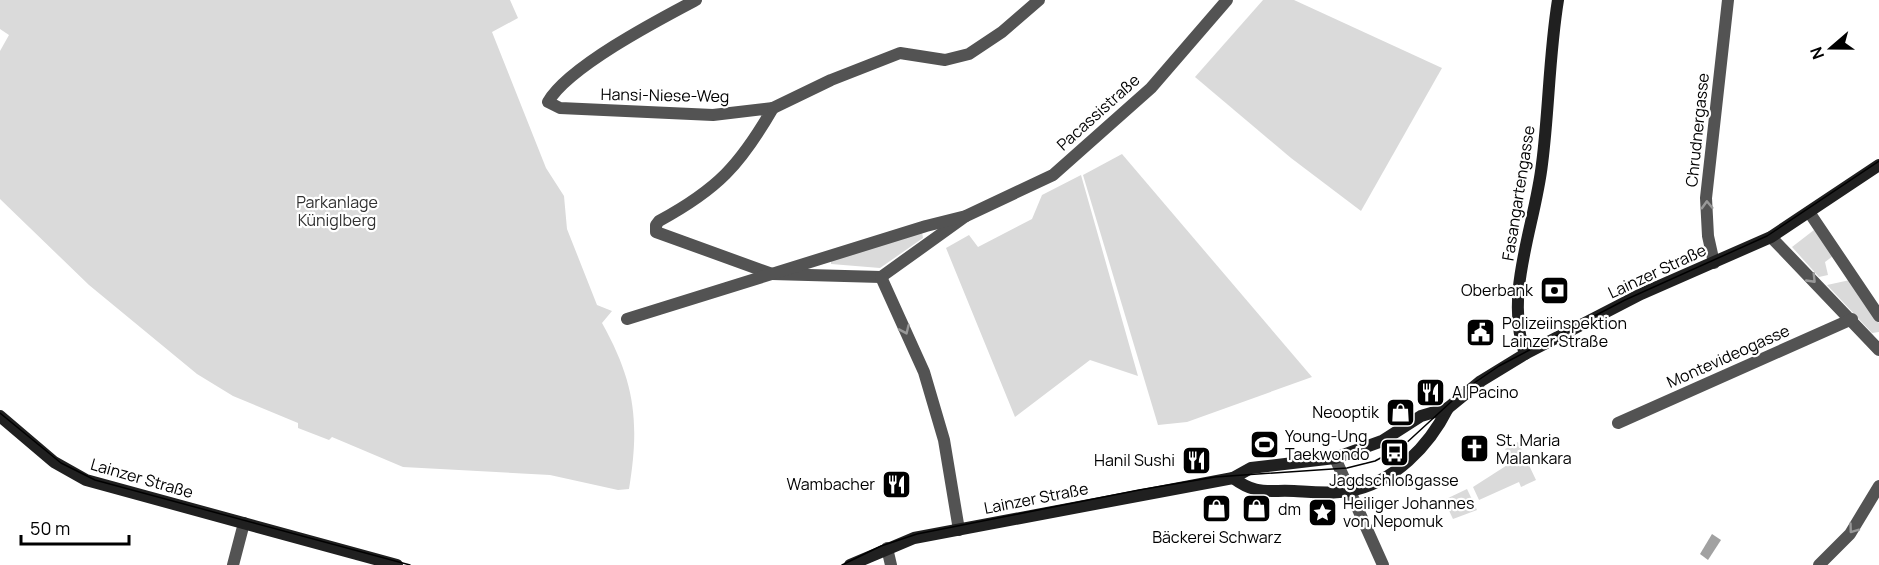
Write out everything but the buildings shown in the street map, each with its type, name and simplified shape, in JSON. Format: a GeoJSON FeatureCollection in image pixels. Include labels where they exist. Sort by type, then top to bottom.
{"type":"FeatureCollection","features":[{"type":"Feature","properties":{"kind":"main road","name":"Fasangartengasse"},"geometry":{"type":"LineString","coordinates":[[1525,354],[1518,331],[1520,288],[1542,166],[1558,0]]}},
{"type":"Feature","properties":{"kind":"main road","name":"Lainzer Straße"},"geometry":{"type":"LineString","coordinates":[[850,565],[914,538],[1233,478],[1251,468],[1335,458],[1382,441],[1421,416],[1448,408],[1481,381],[1525,354],[1641,294],[1771,237],[1879,165]]}},
{"type":"Feature","properties":{"kind":"main road","name":"Lainzer Straße"},"geometry":{"type":"LineString","coordinates":[[1233,478],[1249,490],[1350,491],[1374,482],[1414,455],[1435,433],[1448,408]]}},
{"type":"Feature","properties":{"kind":"main road","name":"Lainzer Straße"},"geometry":{"type":"LineString","coordinates":[[0,416],[54,462],[86,480],[397,565]]}},
{"type":"Feature","properties":{"kind":"street","name":"Hansi-Niese-Weg"},"geometry":{"type":"LineString","coordinates":[[696,0],[597,58],[554,91],[548,102],[560,108],[648,114],[713,115],[773,108]]}},
{"type":"Feature","properties":{"kind":"street"},"geometry":{"type":"LineString","coordinates":[[771,274],[668,239],[655,229],[659,221],[698,199],[732,170],[773,108],[831,80],[900,53],[945,60],[969,54],[1002,32],[1039,0]]}},
{"type":"Feature","properties":{"kind":"street","name":"Pacassistraße"},"geometry":{"type":"LineString","coordinates":[[771,274],[881,277],[966,216],[1053,175],[1151,88],[1227,0]]}},
{"type":"Feature","properties":{"kind":"street","name":"Chrudnergasse"},"geometry":{"type":"LineString","coordinates":[[1714,263],[1708,236],[1706,198],[1728,0]]}},
{"type":"Feature","properties":{"kind":"street"},"geometry":{"type":"LineString","coordinates":[[1809,212],[1879,316]]}},
{"type":"Feature","properties":{"kind":"street","name":"Pacassistraße"},"geometry":{"type":"LineString","coordinates":[[627,319],[926,226],[966,216]]}},
{"type":"Feature","properties":{"kind":"street"},"geometry":{"type":"LineString","coordinates":[[1771,237],[1877,343]]}},
{"type":"Feature","properties":{"kind":"street"},"geometry":{"type":"LineString","coordinates":[[881,277],[924,372],[944,440],[959,530]]}},
{"type":"Feature","properties":{"kind":"street","name":"Montevideogasse"},"geometry":{"type":"LineString","coordinates":[[1618,423],[1852,319]]}},
{"type":"Feature","properties":{"kind":"street"},"geometry":{"type":"LineString","coordinates":[[1335,458],[1383,565]]}},
{"type":"Feature","properties":{"kind":"street"},"geometry":{"type":"LineString","coordinates":[[1819,565],[1850,534],[1879,486]]}},
{"type":"Feature","properties":{"kind":"street"},"geometry":{"type":"LineString","coordinates":[[233,565],[244,523]]}},
{"type":"Feature","properties":{"kind":"street"},"geometry":{"type":"LineString","coordinates":[[887,548],[891,565]]}},
{"type":"Feature","properties":{"kind":"green space","name":"Parkanlage Küniglberg"},"geometry":{"type":"Polygon","coordinates":[[[0,0],[510,0],[518,18],[492,32],[546,168],[564,196],[567,229],[597,305],[612,311],[602,323],[622,364],[632,403],[634,423],[629,489],[618,490],[550,475],[403,467],[332,437],[329,440],[298,428],[298,423],[233,396],[197,374],[89,285],[0,199],[0,51],[9,35],[0,29],[0,0]]]}},
{"type":"Feature","properties":{"kind":"green space"},"geometry":{"type":"Polygon","coordinates":[[[1263,0],[1294,0],[1442,68],[1361,211],[1291,158],[1195,77],[1263,0]]]}},
{"type":"Feature","properties":{"kind":"green space"},"geometry":{"type":"Polygon","coordinates":[[[1122,154],[1312,377],[1187,422],[1158,425],[1083,175],[1122,154]]]}},
{"type":"Feature","properties":{"kind":"green space"},"geometry":{"type":"Polygon","coordinates":[[[1081,175],[1138,376],[1090,360],[1015,417],[946,248],[969,235],[978,247],[1032,219],[1042,195],[1081,175]]]}},
{"type":"Feature","properties":{"kind":"green space"},"geometry":{"type":"Polygon","coordinates":[[[1814,230],[1833,256],[1825,262],[1828,275],[1819,277],[1792,247],[1814,230]]]}},
{"type":"Feature","properties":{"kind":"green space"},"geometry":{"type":"Polygon","coordinates":[[[922,232],[923,238],[880,268],[831,264],[831,260],[922,232]]]}},
{"type":"Feature","properties":{"kind":"green space"},"geometry":{"type":"Polygon","coordinates":[[[1850,280],[1879,323],[1879,332],[1872,333],[1827,285],[1850,280]]]}},
{"type":"Feature","properties":{"kind":"green space"},"geometry":{"type":"Polygon","coordinates":[[[1518,442],[1536,480],[1521,487],[1519,482],[1479,500],[1473,487],[1512,462],[1505,449],[1518,442]]]}},
{"type":"Feature","properties":{"kind":"green space"},"geometry":{"type":"Polygon","coordinates":[[[1467,489],[1477,510],[1453,519],[1444,500],[1467,489]]]}},
{"type":"Feature","properties":{"kind":"shaded area"},"geometry":{"type":"Polygon","coordinates":[[[1712,534],[1721,540],[1708,560],[1700,554],[1712,534]]]}},
{"type":"Feature","properties":{"kind":"tram line"},"geometry":{"type":"LineString","coordinates":[[842,565],[881,546],[917,534],[1139,490],[1215,477],[1347,468],[1375,461],[1403,446],[1464,390],[1499,366],[1625,300],[1767,236],[1879,161]]}},
{"type":"Feature","properties":{"kind":"tram line"},"geometry":{"type":"LineString","coordinates":[[0,413],[61,463],[95,480],[410,565]]}},
{"type":"Feature","properties":{"kind":"place","name":"Oberbank"},"geometry":{"type":"Point","coordinates":[1554,290]}},
{"type":"Feature","properties":{"kind":"place","name":"Polizeiinspektion Lainzer Straße"},"geometry":{"type":"Point","coordinates":[1481,332]}},
{"type":"Feature","properties":{"kind":"place","name":"Al Pacino"},"geometry":{"type":"Point","coordinates":[1431,392]}},
{"type":"Feature","properties":{"kind":"place","name":"Neooptik"},"geometry":{"type":"Point","coordinates":[1400,412]}},
{"type":"Feature","properties":{"kind":"place","name":"Young-Ung Taekwondo"},"geometry":{"type":"Point","coordinates":[1264,445]}},
{"type":"Feature","properties":{"kind":"place","name":"St. Maria Malankara"},"geometry":{"type":"Point","coordinates":[1475,449]}},
{"type":"Feature","properties":{"kind":"place","name":"Jagdschloßgasse"},"geometry":{"type":"Point","coordinates":[1394,452]}},
{"type":"Feature","properties":{"kind":"place","name":"Hanil Sushi"},"geometry":{"type":"Point","coordinates":[1196,460]}},
{"type":"Feature","properties":{"kind":"place","name":"Wambacher"},"geometry":{"type":"Point","coordinates":[896,484]}},
{"type":"Feature","properties":{"kind":"place","name":"Bäckerei Schwarz"},"geometry":{"type":"Point","coordinates":[1217,509]}},
{"type":"Feature","properties":{"kind":"place","name":"dm"},"geometry":{"type":"Point","coordinates":[1257,509]}},
{"type":"Feature","properties":{"kind":"place","name":"Heiliger Johannes von Nepomuk"},"geometry":{"type":"Point","coordinates":[1322,512]}}]}
